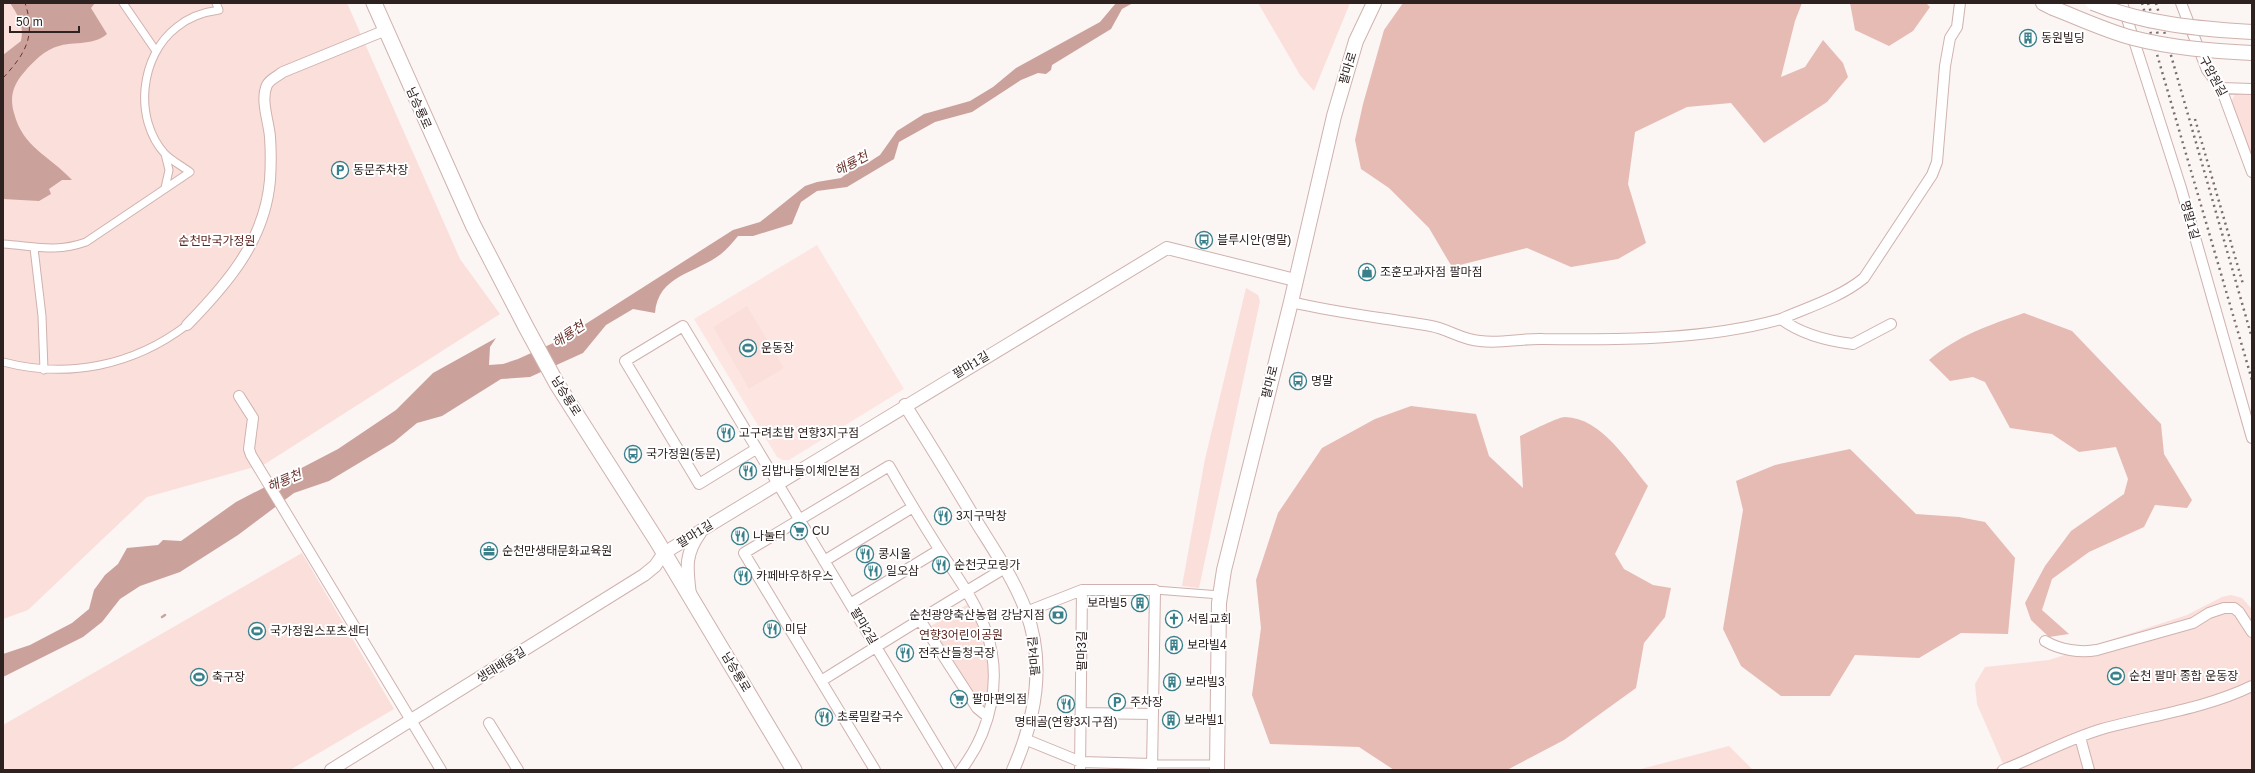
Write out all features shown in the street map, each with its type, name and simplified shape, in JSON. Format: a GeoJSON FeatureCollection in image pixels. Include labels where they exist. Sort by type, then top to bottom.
{"type":"FeatureCollection","features":[{"type":"Feature","properties":{"kind":"main road","name":"남승룡로"},"geometry":{"type":"LineString","coordinates":[[374,3],[473,225],[518,313],[557,384],[664,553],[794,770]]}},
{"type":"Feature","properties":{"kind":"main road","name":"팔마로"},"geometry":{"type":"LineString","coordinates":[[1217,767],[1220,595],[1226,562],[1291,302],[1295,280],[1345,76],[1356,41],[1374,3]]}},
{"type":"Feature","properties":{"kind":"main road"},"geometry":{"type":"LineString","coordinates":[[2093,3],[2137,17],[2170,24],[2252,32]]}},
{"type":"Feature","properties":{"kind":"main road"},"geometry":{"type":"LineString","coordinates":[[2048,5],[2132,38],[2154,43],[2214,52],[2252,53]]}},
{"type":"Feature","properties":{"kind":"street"},"geometry":{"type":"LineString","coordinates":[[123,3],[156,51]]}},
{"type":"Feature","properties":{"kind":"street"},"geometry":{"type":"LineString","coordinates":[[165,188],[169,170],[165,154],[152,131],[145,102],[148,73],[156,51],[177,27],[194,17],[219,10],[216,3]]}},
{"type":"Feature","properties":{"kind":"street"},"geometry":{"type":"LineString","coordinates":[[1291,302],[1336,312],[1433,326],[1468,340],[1489,342],[1532,339],[1608,341],[1718,331],[1781,319],[1829,298],[1855,285],[1864,278],[1932,175],[1939,149],[1946,59],[1950,38],[1957,27],[1960,3]]}},
{"type":"Feature","properties":{"kind":"street","name":"명말1길"},"geometry":{"type":"LineString","coordinates":[[2122,3],[2181,188],[2252,438]]}},
{"type":"Feature","properties":{"kind":"street","name":"구암원길"},"geometry":{"type":"LineString","coordinates":[[2181,3],[2207,70],[2222,88],[2252,172]]}},
{"type":"Feature","properties":{"kind":"street"},"geometry":{"type":"LineString","coordinates":[[3,362],[44,370],[88,368],[110,364],[157,345],[187,325],[213,299],[240,264],[254,241],[260,225],[266,204],[270,169],[270,132],[264,94],[267,86],[283,72],[386,30]]}},
{"type":"Feature","properties":{"kind":"street"},"geometry":{"type":"LineString","coordinates":[[2222,88],[2252,89]]}},
{"type":"Feature","properties":{"kind":"street"},"geometry":{"type":"LineString","coordinates":[[3,244],[34,248],[69,248],[86,242],[190,172],[165,154]]}},
{"type":"Feature","properties":{"kind":"street"},"geometry":{"type":"LineString","coordinates":[[34,248],[42,316],[44,370]]}},
{"type":"Feature","properties":{"kind":"street","name":"팔마1길"},"geometry":{"type":"LineString","coordinates":[[664,553],[905,405],[1168,248],[1295,280]]}},
{"type":"Feature","properties":{"kind":"street"},"geometry":{"type":"LineString","coordinates":[[1781,319],[1793,328],[1804,332],[1853,344],[1891,324]]}},
{"type":"Feature","properties":{"kind":"street","name":"팔마2길"},"geometry":{"type":"LineString","coordinates":[[756,449],[699,484],[625,361],[683,326],[950,770]]}},
{"type":"Feature","properties":{"kind":"street"},"geometry":{"type":"LineString","coordinates":[[239,396],[253,418],[249,449],[251,455],[441,770]]}},
{"type":"Feature","properties":{"kind":"street","name":"팔마4길"},"geometry":{"type":"LineString","coordinates":[[905,405],[1005,568],[1026,612],[1033,634],[1036,667],[1035,697],[1026,740],[1013,770]]}},
{"type":"Feature","properties":{"kind":"street"},"geometry":{"type":"LineString","coordinates":[[875,770],[744,553],[889,466],[913,508],[966,592],[986,632],[992,658],[993,689],[988,717],[978,742],[961,770]]}},
{"type":"Feature","properties":{"kind":"street"},"geometry":{"type":"LineString","coordinates":[[824,561],[913,508]]}},
{"type":"Feature","properties":{"kind":"street"},"geometry":{"type":"LineString","coordinates":[[690,596],[688,557],[692,544],[704,528]]}},
{"type":"Feature","properties":{"kind":"street"},"geometry":{"type":"LineString","coordinates":[[850,604],[940,550]]}},
{"type":"Feature","properties":{"kind":"street","name":"생태배움길"},"geometry":{"type":"LineString","coordinates":[[331,770],[412,721],[644,575],[655,566],[664,553]]}},
{"type":"Feature","properties":{"kind":"street"},"geometry":{"type":"LineString","coordinates":[[821,681],[1005,568]]}},
{"type":"Feature","properties":{"kind":"street"},"geometry":{"type":"LineString","coordinates":[[1026,612],[1082,590],[1155,590],[1220,595]]}},
{"type":"Feature","properties":{"kind":"street","name":"팔마3길"},"geometry":{"type":"LineString","coordinates":[[1080,766],[1082,590]]}},
{"type":"Feature","properties":{"kind":"street"},"geometry":{"type":"LineString","coordinates":[[1152,767],[1155,590]]}},
{"type":"Feature","properties":{"kind":"street"},"geometry":{"type":"LineString","coordinates":[[2045,641],[2052,645],[2084,652],[2097,650],[2193,623],[2208,613],[2229,608],[2239,612],[2252,632]]}},
{"type":"Feature","properties":{"kind":"street"},"geometry":{"type":"LineString","coordinates":[[920,620],[977,708],[988,717]]}},
{"type":"Feature","properties":{"kind":"street"},"geometry":{"type":"LineString","coordinates":[[2003,770],[2080,737],[2103,729],[2206,705],[2252,686]]}},
{"type":"Feature","properties":{"kind":"street"},"geometry":{"type":"LineString","coordinates":[[1081,713],[1153,714]]}},
{"type":"Feature","properties":{"kind":"street"},"geometry":{"type":"LineString","coordinates":[[490,723],[518,770]]}},
{"type":"Feature","properties":{"kind":"street"},"geometry":{"type":"LineString","coordinates":[[2080,737],[2089,770]]}},
{"type":"Feature","properties":{"kind":"street"},"geometry":{"type":"LineString","coordinates":[[1026,740],[1080,766],[1217,767]]}},
{"type":"Feature","properties":{"kind":"shaded area"},"geometry":{"type":"Polygon","coordinates":[[[1403,3],[1802,3],[1795,21],[1781,77],[1805,67],[1823,40],[1843,63],[1848,77],[1827,102],[1764,143],[1731,103],[1687,107],[1635,132],[1628,184],[1646,243],[1618,259],[1571,267],[1527,248],[1452,267],[1429,228],[1389,188],[1361,169],[1355,140],[1363,104],[1384,30],[1403,3]]]}},
{"type":"Feature","properties":{"kind":"shaded area"},"geometry":{"type":"Polygon","coordinates":[[[1850,3],[1926,3],[1930,7],[1913,31],[1889,46],[1855,30],[1850,3]]]}},
{"type":"Feature","properties":{"kind":"shaded area"},"geometry":{"type":"Polygon","coordinates":[[[817,245],[904,389],[789,460],[783,460],[777,457],[694,319],[817,245]]]}},
{"type":"Feature","properties":{"kind":"shaded area"},"geometry":{"type":"Polygon","coordinates":[[[2024,313],[2072,331],[2161,424],[2164,454],[2192,500],[2187,508],[2155,505],[2144,527],[2089,552],[2052,579],[2042,610],[2069,634],[2049,637],[2031,620],[2025,603],[2045,566],[2071,531],[2124,494],[2128,479],[2116,447],[2079,452],[2052,434],[2010,428],[1985,382],[1973,377],[1950,381],[1929,360],[1951,344],[1974,332],[2024,313]]]}},
{"type":"Feature","properties":{"kind":"shaded area"},"geometry":{"type":"Polygon","coordinates":[[[1411,406],[1476,414],[1489,456],[1523,488],[1520,436],[1550,422],[1565,417],[1578,419],[1591,425],[1602,433],[1622,453],[1648,486],[1615,554],[1624,569],[1653,585],[1671,588],[1665,617],[1644,643],[1636,688],[1564,740],[1507,770],[1394,770],[1359,747],[1270,744],[1252,695],[1261,628],[1256,580],[1278,513],[1322,448],[1375,419],[1411,406]]]}},
{"type":"Feature","properties":{"kind":"shaded area"},"geometry":{"type":"Polygon","coordinates":[[[1850,449],[1916,514],[1959,517],[1985,522],[2015,558],[2008,634],[1961,633],[1919,658],[1855,655],[1830,696],[1781,696],[1741,666],[1723,629],[1743,510],[1736,481],[1775,465],[1850,449]]]}},
{"type":"Feature","properties":{"kind":"green space","name":"순천만국가정원"},"geometry":{"type":"Polygon","coordinates":[[[3,3],[347,3],[460,259],[500,314],[265,464],[147,497],[28,610],[3,619],[3,3]]]}},
{"type":"Feature","properties":{"kind":"green space"},"geometry":{"type":"Polygon","coordinates":[[[1258,3],[1350,3],[1314,91],[1300,75],[1258,3]]]}},
{"type":"Feature","properties":{"kind":"green space"},"geometry":{"type":"Polygon","coordinates":[[[2235,94],[2252,94],[2252,160],[2230,104],[2235,94]]]}},
{"type":"Feature","properties":{"kind":"green space"},"geometry":{"type":"Polygon","coordinates":[[[1246,288],[1258,295],[1260,301],[1199,588],[1182,586],[1205,459],[1246,288]]]}},
{"type":"Feature","properties":{"kind":"green space","name":"운동장"},"geometry":{"type":"Polygon","coordinates":[[[747,306],[784,368],[749,389],[713,327],[747,306]]]}},
{"type":"Feature","properties":{"kind":"green space","name":"국가정원스포츠센터"},"geometry":{"type":"Polygon","coordinates":[[[302,553],[394,709],[290,770],[3,770],[3,725],[302,553]]]}},
{"type":"Feature","properties":{"kind":"green space","name":"순천 팔마 종합 운동장"},"geometry":{"type":"Polygon","coordinates":[[[2231,595],[2242,598],[2252,609],[2252,770],[1993,770],[2003,764],[1977,704],[1975,684],[1985,667],[2049,660],[2187,615],[2222,597],[2231,595]]]}},
{"type":"Feature","properties":{"kind":"green space","name":"연향3어린이공원"},"geometry":{"type":"Polygon","coordinates":[[[968,604],[980,630],[987,653],[989,705],[981,706],[931,626],[968,604]]]}},
{"type":"Feature","properties":{"kind":"green space"},"geometry":{"type":"Polygon","coordinates":[[[1729,746],[1753,770],[1637,770],[1729,746]]]}},
{"type":"Feature","properties":{"kind":"water"},"geometry":{"type":"Polygon","coordinates":[[[10,3],[95,3],[91,8],[107,34],[95,41],[67,44],[48,50],[21,76],[14,89],[12,98],[14,113],[18,125],[24,135],[30,143],[72,180],[62,180],[49,189],[51,194],[39,201],[3,199],[3,55],[21,41],[22,35],[20,21],[10,3]]]}},
{"type":"Feature","properties":{"kind":"water","name":"해룡천"},"geometry":{"type":"Polygon","coordinates":[[[1116,3],[1133,3],[1122,9],[1111,29],[1052,65],[1051,70],[1046,74],[1038,73],[1021,80],[972,112],[935,122],[899,142],[894,159],[847,187],[817,191],[801,202],[792,224],[753,236],[738,236],[728,248],[711,261],[670,283],[658,300],[655,313],[633,309],[606,325],[583,353],[530,377],[501,379],[442,416],[417,423],[394,442],[329,481],[294,493],[238,535],[180,572],[140,586],[120,599],[102,622],[83,637],[3,677],[3,654],[30,645],[72,623],[89,609],[94,590],[105,575],[118,564],[127,548],[158,545],[163,540],[181,541],[236,502],[338,449],[396,410],[433,373],[496,338],[490,347],[489,365],[503,364],[518,359],[562,339],[733,230],[760,222],[805,186],[817,182],[841,178],[852,170],[866,164],[880,155],[897,131],[924,114],[970,101],[993,87],[1016,68],[1100,22],[1116,3]]]}},
{"type":"Feature","properties":{"kind":"ferry route"},"geometry":{"type":"LineString","coordinates":[[3,78],[18,60],[27,44],[29,25],[25,3]]}},
{"type":"Feature","properties":{"kind":"railway"},"geometry":{"type":"LineString","coordinates":[[2142,3],[2252,380]]}},
{"type":"Feature","properties":{"kind":"railway"},"geometry":{"type":"LineString","coordinates":[[2148,3],[2160,41]]}},
{"type":"Feature","properties":{"kind":"railway"},"geometry":{"type":"LineString","coordinates":[[2156,3],[2252,338]]}},
{"type":"Feature","properties":{"kind":"railway"},"geometry":{"type":"LineString","coordinates":[[2195,119],[2243,284]]}},
{"type":"Feature","properties":{"kind":"place","name":"동원빌딩"},"geometry":{"type":"Point","coordinates":[2028,38]}},
{"type":"Feature","properties":{"kind":"place","name":"동문주차장"},"geometry":{"type":"Point","coordinates":[340,170]}},
{"type":"Feature","properties":{"kind":"place","name":"블루시안(명말)"},"geometry":{"type":"Point","coordinates":[1204,240]}},
{"type":"Feature","properties":{"kind":"place","name":"조훈모과자점 팔마점"},"geometry":{"type":"Point","coordinates":[1367,272]}},
{"type":"Feature","properties":{"kind":"place","name":"운동장"},"geometry":{"type":"Point","coordinates":[748,348]}},
{"type":"Feature","properties":{"kind":"place","name":"명말"},"geometry":{"type":"Point","coordinates":[1298,381]}},
{"type":"Feature","properties":{"kind":"place","name":"고구려초밥 연향3지구점"},"geometry":{"type":"Point","coordinates":[726,433]}},
{"type":"Feature","properties":{"kind":"place","name":"국가정원(동문)"},"geometry":{"type":"Point","coordinates":[633,454]}},
{"type":"Feature","properties":{"kind":"place","name":"김밥나들이체인본점"},"geometry":{"type":"Point","coordinates":[748,471]}},
{"type":"Feature","properties":{"kind":"place","name":"3지구막창"},"geometry":{"type":"Point","coordinates":[943,516]}},
{"type":"Feature","properties":{"kind":"place","name":"CU"},"geometry":{"type":"Point","coordinates":[799,531]}},
{"type":"Feature","properties":{"kind":"place","name":"나눌터"},"geometry":{"type":"Point","coordinates":[740,536]}},
{"type":"Feature","properties":{"kind":"place","name":"순천만생태문화교육원"},"geometry":{"type":"Point","coordinates":[489,551]}},
{"type":"Feature","properties":{"kind":"place","name":"콩시울"},"geometry":{"type":"Point","coordinates":[865,554]}},
{"type":"Feature","properties":{"kind":"place","name":"순천굿모링가"},"geometry":{"type":"Point","coordinates":[941,565]}},
{"type":"Feature","properties":{"kind":"place","name":"일오삼"},"geometry":{"type":"Point","coordinates":[873,571]}},
{"type":"Feature","properties":{"kind":"place","name":"카페바우하우스"},"geometry":{"type":"Point","coordinates":[743,576]}},
{"type":"Feature","properties":{"kind":"place","name":"보라빌5"},"geometry":{"type":"Point","coordinates":[1140,603]}},
{"type":"Feature","properties":{"kind":"place","name":"순천광양축산농협 강남지점"},"geometry":{"type":"Point","coordinates":[1058,615]}},
{"type":"Feature","properties":{"kind":"place","name":"서림교회"},"geometry":{"type":"Point","coordinates":[1174,619]}},
{"type":"Feature","properties":{"kind":"place","name":"미담"},"geometry":{"type":"Point","coordinates":[772,629]}},
{"type":"Feature","properties":{"kind":"place","name":"국가정원스포츠센터"},"geometry":{"type":"Point","coordinates":[257,631]}},
{"type":"Feature","properties":{"kind":"place","name":"보라빌4"},"geometry":{"type":"Point","coordinates":[1174,645]}},
{"type":"Feature","properties":{"kind":"place","name":"전주산들청국장"},"geometry":{"type":"Point","coordinates":[905,653]}},
{"type":"Feature","properties":{"kind":"place","name":"순천 팔마 종합 운동장"},"geometry":{"type":"Point","coordinates":[2116,676]}},
{"type":"Feature","properties":{"kind":"place","name":"축구장"},"geometry":{"type":"Point","coordinates":[199,677]}},
{"type":"Feature","properties":{"kind":"place","name":"보라빌3"},"geometry":{"type":"Point","coordinates":[1172,682]}},
{"type":"Feature","properties":{"kind":"place","name":"팔마편의점"},"geometry":{"type":"Point","coordinates":[959,699]}},
{"type":"Feature","properties":{"kind":"place","name":"주차장"},"geometry":{"type":"Point","coordinates":[1117,702]}},
{"type":"Feature","properties":{"kind":"place","name":"명태골(연향3지구점)"},"geometry":{"type":"Point","coordinates":[1066,704]}},
{"type":"Feature","properties":{"kind":"place","name":"초록밀칼국수"},"geometry":{"type":"Point","coordinates":[824,717]}},
{"type":"Feature","properties":{"kind":"place","name":"보라빌1"},"geometry":{"type":"Point","coordinates":[1171,720]}}]}
